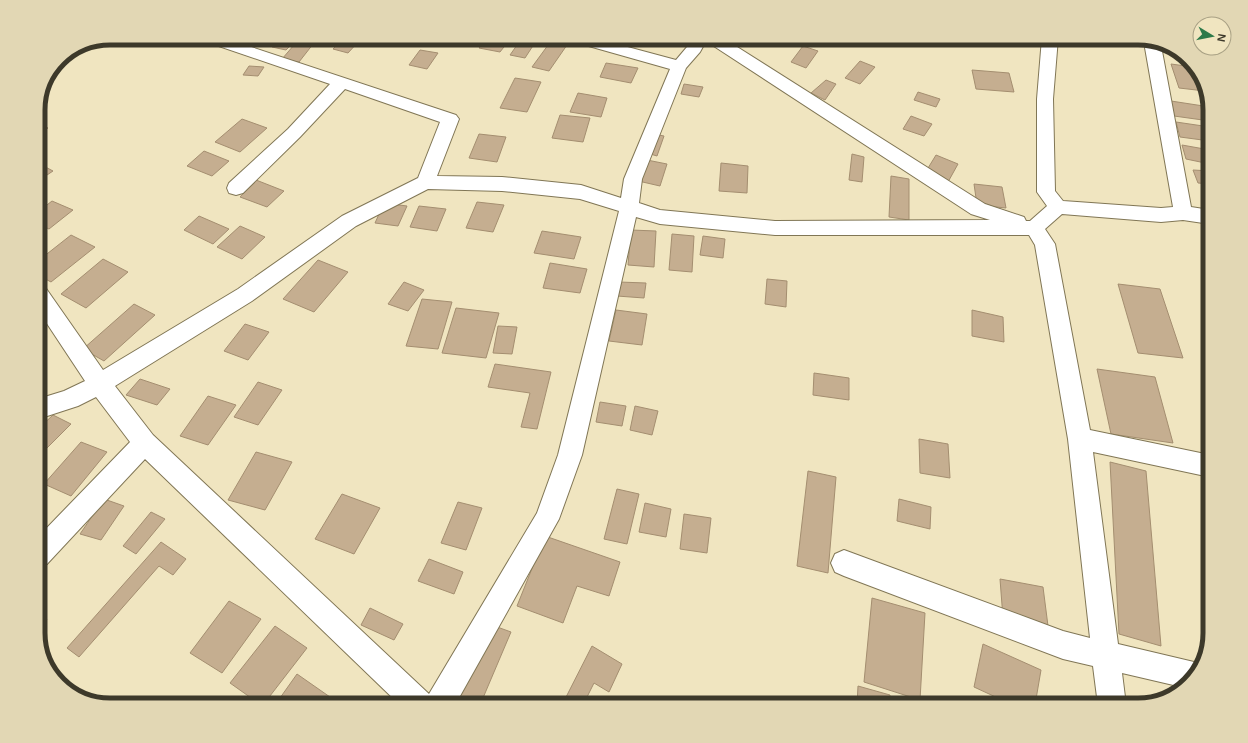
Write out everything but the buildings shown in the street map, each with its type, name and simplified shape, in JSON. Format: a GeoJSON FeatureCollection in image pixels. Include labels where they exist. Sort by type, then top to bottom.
{"type":"FeatureCollection","features":[{"type":"Feature","properties":{"kind":"street"},"geometry":{"type":"LineString","coordinates":[[230,45],[450,119],[425,182]]}},
{"type":"Feature","properties":{"kind":"street"},"geometry":{"type":"LineString","coordinates":[[602,45],[680,66]]}},
{"type":"Feature","properties":{"kind":"street"},"geometry":{"type":"LineString","coordinates":[[443,698],[547,519],[570,455],[629,207],[633,179],[680,66],[696,45]]}},
{"type":"Feature","properties":{"kind":"street"},"geometry":{"type":"LineString","coordinates":[[723,45],[978,209],[1034,228],[1045,244],[1080,439],[1111,698]]}},
{"type":"Feature","properties":{"kind":"street"},"geometry":{"type":"LineString","coordinates":[[1049,45],[1045,99],[1046,192],[1058,207]]}},
{"type":"Feature","properties":{"kind":"street"},"geometry":{"type":"LineString","coordinates":[[1153,47],[1183,213]]}},
{"type":"Feature","properties":{"kind":"street"},"geometry":{"type":"LineString","coordinates":[[236,188],[294,133],[342,82]]}},
{"type":"Feature","properties":{"kind":"street"},"geometry":{"type":"LineString","coordinates":[[45,407],[70,399],[100,384],[244,295],[349,221],[425,182],[502,184],[581,192],[660,217],[774,228],[1034,228],[1058,207],[1161,215],[1183,213],[1203,216]]}},
{"type":"Feature","properties":{"kind":"street"},"geometry":{"type":"LineString","coordinates":[[45,303],[100,384],[145,443],[413,698]]}},
{"type":"Feature","properties":{"kind":"street"},"geometry":{"type":"LineString","coordinates":[[1080,439],[1203,465]]}},
{"type":"Feature","properties":{"kind":"street"},"geometry":{"type":"LineString","coordinates":[[45,548],[145,443]]}},
{"type":"Feature","properties":{"kind":"street"},"geometry":{"type":"LineString","coordinates":[[844,563],[1063,645],[1188,675]]}}]}
